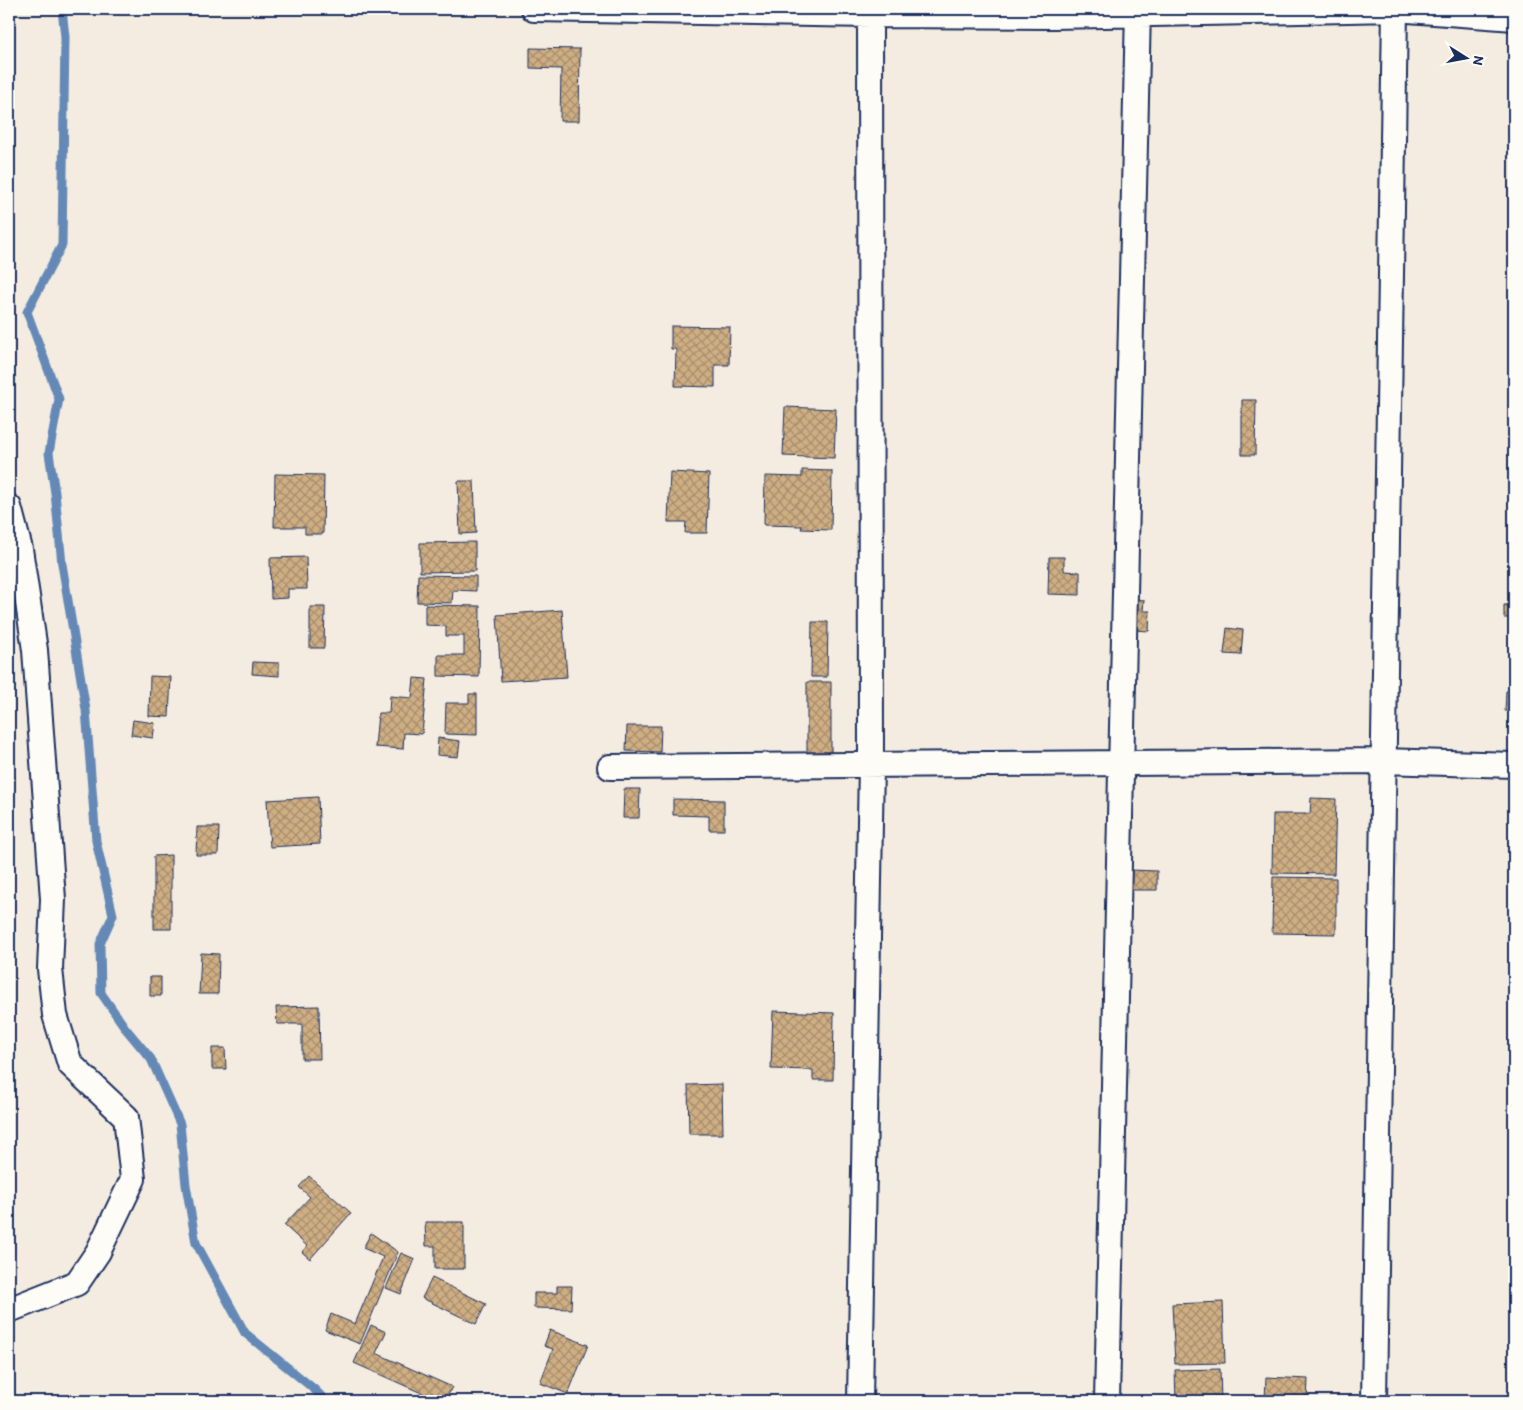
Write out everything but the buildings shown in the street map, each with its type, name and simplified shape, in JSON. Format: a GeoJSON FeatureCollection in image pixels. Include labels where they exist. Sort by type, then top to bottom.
{"type":"FeatureCollection","features":[{"type":"Feature","properties":{"kind":"street"},"geometry":{"type":"LineString","coordinates":[[534,9],[870,12],[1054,16],[1138,12],[1395,9],[1514,18]]}},
{"type":"Feature","properties":{"kind":"street"},"geometry":{"type":"LineString","coordinates":[[1374,1401],[1382,761],[1395,9]]}},
{"type":"Feature","properties":{"kind":"street"},"geometry":{"type":"LineString","coordinates":[[860,1401],[871,764],[870,12]]}},
{"type":"Feature","properties":{"kind":"street"},"geometry":{"type":"LineString","coordinates":[[1107,1401],[1138,12]]}},
{"type":"Feature","properties":{"kind":"street"},"geometry":{"type":"LineString","coordinates":[[9,507],[20,549],[35,650],[53,899],[50,969],[55,1015],[70,1064],[126,1117],[133,1178],[98,1252],[78,1283],[9,1310]]}},
{"type":"Feature","properties":{"kind":"street"},"geometry":{"type":"LineString","coordinates":[[610,767],[1382,761],[1514,765]]}},
{"type":"Feature","properties":{"kind":"waterway"},"geometry":{"type":"LineString","coordinates":[[62,9],[65,37],[62,245],[27,312],[59,399],[49,453],[62,564],[86,710],[96,841],[113,915],[100,944],[101,993],[126,1029],[151,1059],[180,1124],[186,1185],[196,1243],[245,1333],[326,1401]]}}]}
